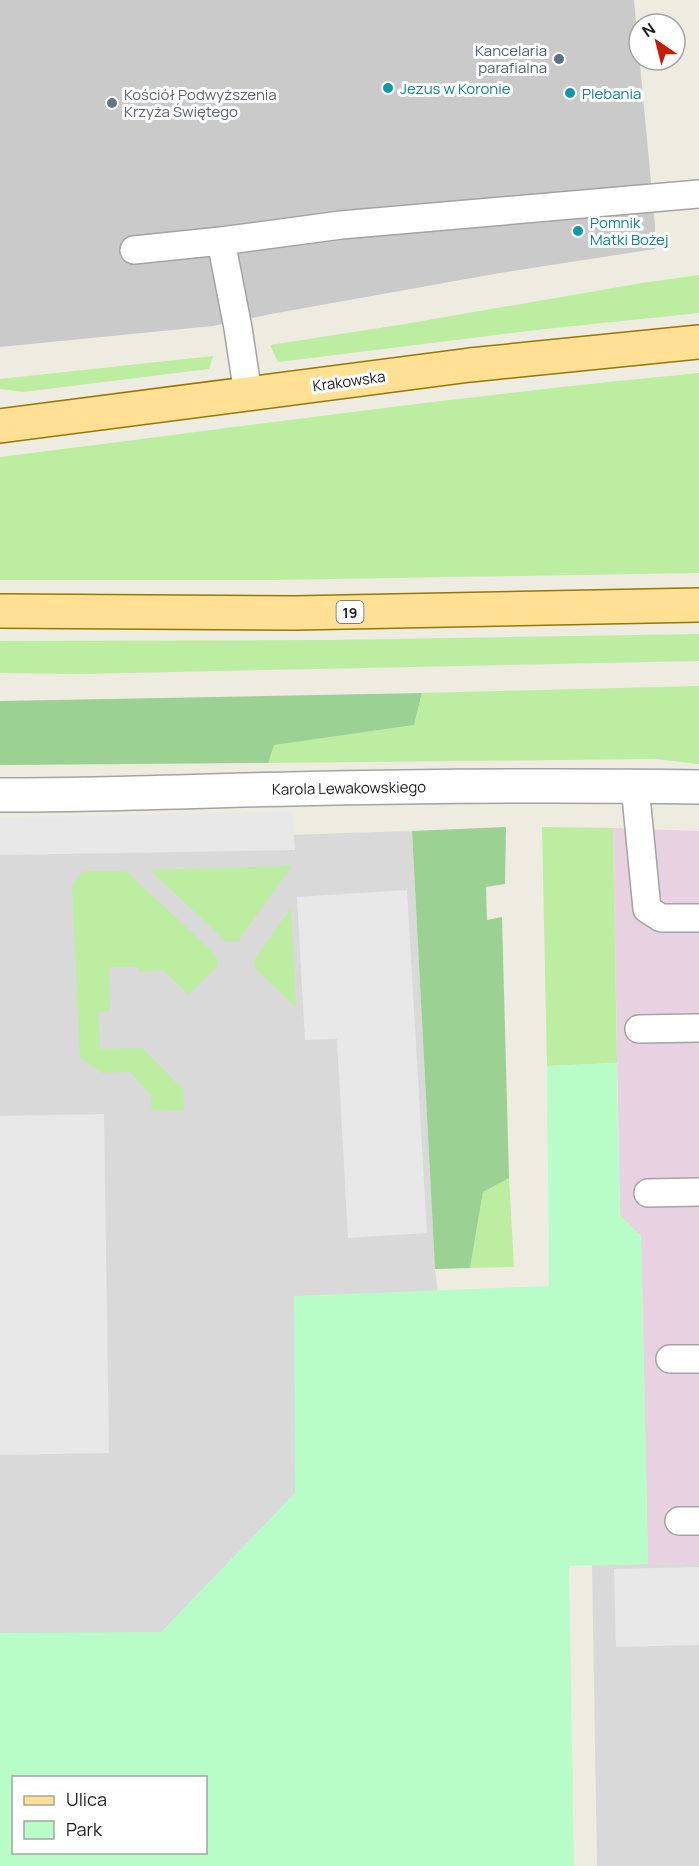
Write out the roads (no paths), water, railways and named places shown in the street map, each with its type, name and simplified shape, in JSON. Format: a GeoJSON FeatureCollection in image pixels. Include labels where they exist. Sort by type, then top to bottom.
{"type":"FeatureCollection","features":[{"type":"Feature","properties":{"kind":"main road","name":"Krakowska"},"geometry":{"type":"LineString","coordinates":[[0,426],[470,365],[699,342]]}},
{"type":"Feature","properties":{"kind":"main road","name":"19"},"geometry":{"type":"LineString","coordinates":[[0,611],[295,613],[699,605]]}},
{"type":"Feature","properties":{"kind":"street","name":"Karola Lewakowskiego"},"geometry":{"type":"LineString","coordinates":[[0,795],[113,795],[289,789],[514,786],[699,787]]}},
{"type":"Feature","properties":{"kind":"lane"},"geometry":{"type":"LineString","coordinates":[[134,250],[341,225],[699,194]]}},
{"type":"Feature","properties":{"kind":"lane"},"geometry":{"type":"LineString","coordinates":[[221,241],[248,394]]}},
{"type":"Feature","properties":{"kind":"lane"},"geometry":{"type":"LineString","coordinates":[[635,786],[647,909],[661,918],[699,918]]}},
{"type":"Feature","properties":{"kind":"lane"},"geometry":{"type":"LineString","coordinates":[[639,1029],[699,1028]]}},
{"type":"Feature","properties":{"kind":"lane"},"geometry":{"type":"LineString","coordinates":[[648,1193],[699,1192]]}},
{"type":"Feature","properties":{"kind":"lane"},"geometry":{"type":"LineString","coordinates":[[670,1359],[699,1359]]}},
{"type":"Feature","properties":{"kind":"place","name":"Kancelaria parafialna"},"geometry":{"type":"Point","coordinates":[559,59]}},
{"type":"Feature","properties":{"kind":"place","name":"Jezus w Koronie"},"geometry":{"type":"Point","coordinates":[388,88]}},
{"type":"Feature","properties":{"kind":"place","name":"Plebania"},"geometry":{"type":"Point","coordinates":[570,93]}},
{"type":"Feature","properties":{"kind":"place","name":"Kościół Podwyższenia Krzyża Świętego"},"geometry":{"type":"Point","coordinates":[112,103]}},
{"type":"Feature","properties":{"kind":"place","name":"Pomnik Matki Bożej"},"geometry":{"type":"Point","coordinates":[578,231]}}]}
